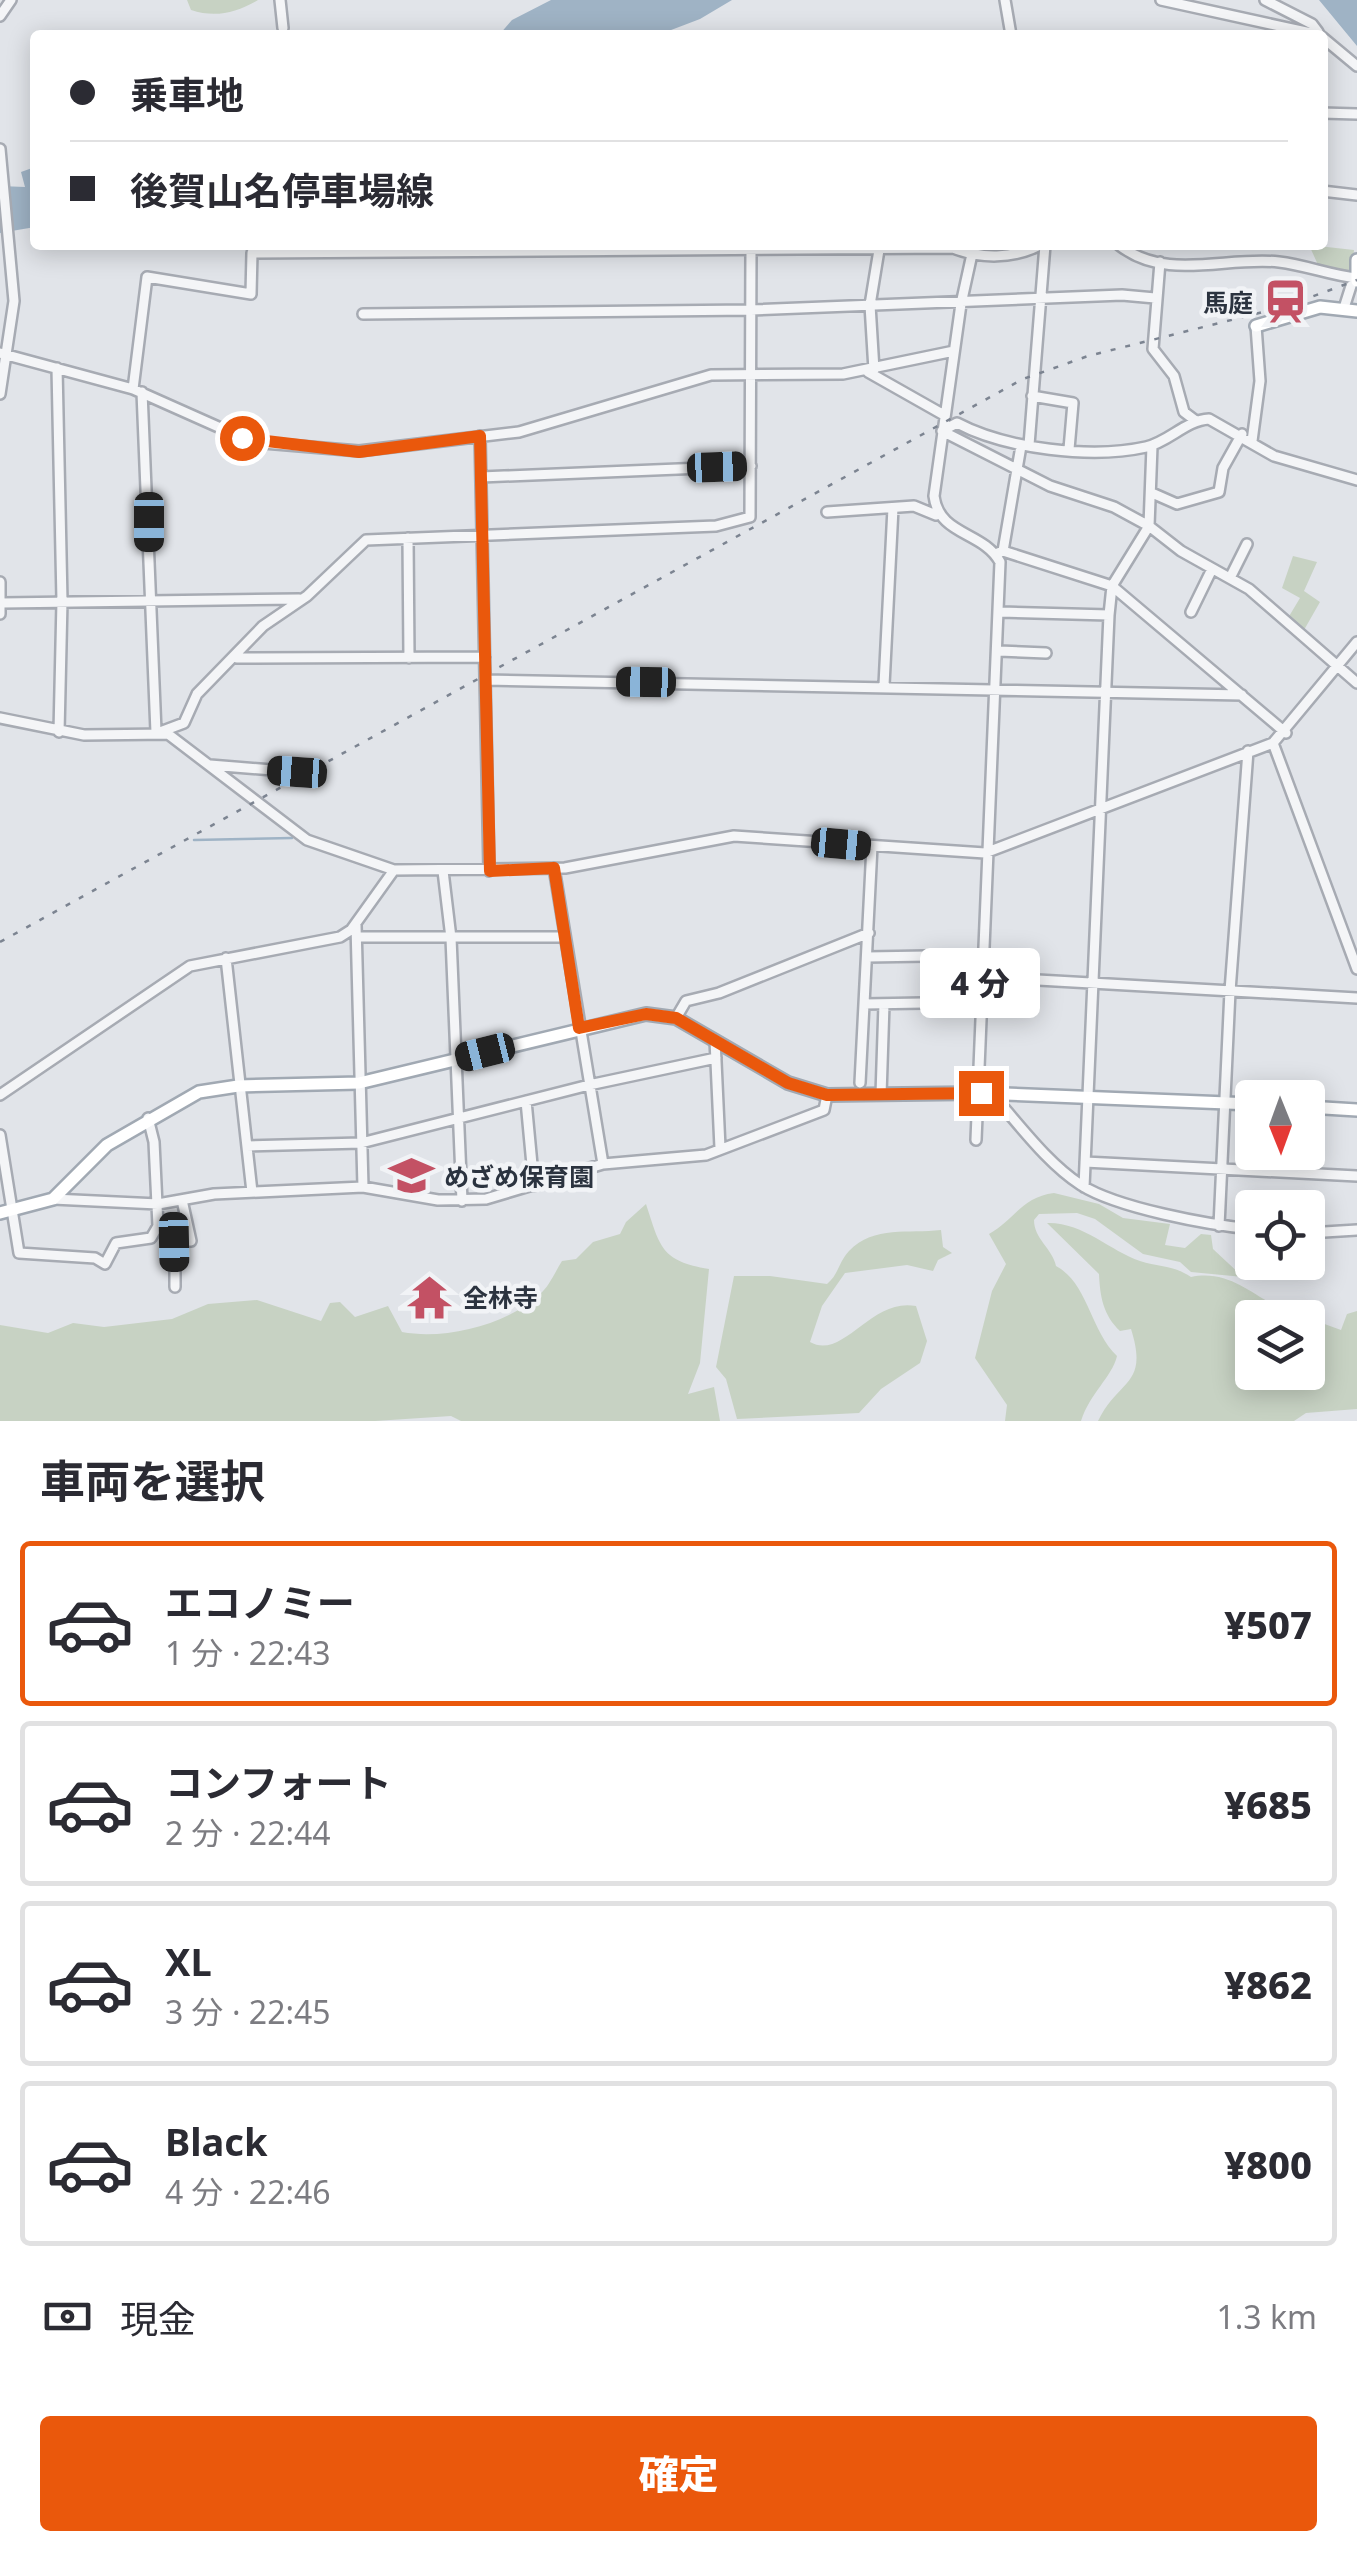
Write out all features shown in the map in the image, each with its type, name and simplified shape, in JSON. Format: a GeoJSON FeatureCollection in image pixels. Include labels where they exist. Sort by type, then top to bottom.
{"type":"FeatureCollection","features":[{"type":"Feature","properties":{"kind":"main road"},"geometry":{"type":"LineString","coordinates":[[1354,281],[1357,260]]}},
{"type":"Feature","properties":{"kind":"main road"},"geometry":{"type":"LineString","coordinates":[[1256,326],[1320,306],[1351,310]]}},
{"type":"Feature","properties":{"kind":"main road"},"geometry":{"type":"LineString","coordinates":[[0,1213],[53,1199],[107,1145],[199,1092],[238,1086],[359,1082],[646,1014],[676,1018],[788,1083],[827,1095],[981,1093],[1235,1103]]}},
{"type":"Feature","properties":{"kind":"main road"},"geometry":{"type":"LineString","coordinates":[[1325,1108],[1357,1110]]}},
{"type":"Feature","properties":{"kind":"street"},"geometry":{"type":"LineString","coordinates":[[0,16],[12,0]]}},
{"type":"Feature","properties":{"kind":"street"},"geometry":{"type":"LineString","coordinates":[[280,0],[283,28]]}},
{"type":"Feature","properties":{"kind":"street"},"geometry":{"type":"LineString","coordinates":[[1005,0],[1009,30]]}},
{"type":"Feature","properties":{"kind":"street"},"geometry":{"type":"LineString","coordinates":[[1161,0],[1298,30]]}},
{"type":"Feature","properties":{"kind":"street"},"geometry":{"type":"LineString","coordinates":[[1266,0],[1317,30]]}},
{"type":"Feature","properties":{"kind":"street"},"geometry":{"type":"LineString","coordinates":[[1328,41],[1357,66]]}},
{"type":"Feature","properties":{"kind":"street"},"geometry":{"type":"LineString","coordinates":[[1328,113],[1357,114]]}},
{"type":"Feature","properties":{"kind":"street"},"geometry":{"type":"LineString","coordinates":[[0,148],[14,301],[0,394]]}},
{"type":"Feature","properties":{"kind":"street"},"geometry":{"type":"LineString","coordinates":[[1328,192],[1357,195]]}},
{"type":"Feature","properties":{"kind":"street"},"geometry":{"type":"LineString","coordinates":[[158,732],[138,391],[147,277],[251,294],[252,253],[551,250]]}},
{"type":"Feature","properties":{"kind":"street"},"geometry":{"type":"LineString","coordinates":[[0,718],[59,732],[158,732],[184,723],[197,694],[237,658],[262,626],[302,599],[359,543],[745,521],[750,517],[751,250]]}},
{"type":"Feature","properties":{"kind":"street"},"geometry":{"type":"LineString","coordinates":[[871,371],[870,305],[879,250]]}},
{"type":"Feature","properties":{"kind":"street"},"geometry":{"type":"LineString","coordinates":[[936,514],[934,496],[944,416],[973,250],[1007,256],[1027,250]]}},
{"type":"Feature","properties":{"kind":"street"},"geometry":{"type":"LineString","coordinates":[[976,1140],[1001,612],[999,552],[1025,445],[1039,364],[1043,250]]}},
{"type":"Feature","properties":{"kind":"street"},"geometry":{"type":"LineString","coordinates":[[1130,250],[1160,262],[1185,266],[1274,261],[1354,281],[1351,310]]}},
{"type":"Feature","properties":{"kind":"street"},"geometry":{"type":"LineString","coordinates":[[1160,262],[1153,348],[1174,376],[1184,412],[1196,421]]}},
{"type":"Feature","properties":{"kind":"street"},"geometry":{"type":"LineString","coordinates":[[362,314],[751,310],[1122,295],[1155,298]]}},
{"type":"Feature","properties":{"kind":"street"},"geometry":{"type":"LineString","coordinates":[[1252,440],[1260,381],[1256,326]]}},
{"type":"Feature","properties":{"kind":"street"},"geometry":{"type":"LineString","coordinates":[[3,354],[138,391],[262,444],[359,452],[543,426],[701,377],[871,371],[954,352]]}},
{"type":"Feature","properties":{"kind":"street"},"geometry":{"type":"LineString","coordinates":[[57,368],[62,601],[59,732]]}},
{"type":"Feature","properties":{"kind":"street"},"geometry":{"type":"LineString","coordinates":[[871,371],[944,416]]}},
{"type":"Feature","properties":{"kind":"street"},"geometry":{"type":"LineString","coordinates":[[1032,396],[1073,403],[1069,449]]}},
{"type":"Feature","properties":{"kind":"street"},"geometry":{"type":"LineString","coordinates":[[942,431],[957,423],[991,439],[1025,445],[1069,449],[1152,446],[1196,421],[1216,420],[1274,456],[1357,480]]}},
{"type":"Feature","properties":{"kind":"street"},"geometry":{"type":"LineString","coordinates":[[942,431],[1050,486],[1114,506],[1128,518],[1149,526],[1164,540],[1249,589],[1357,683]]}},
{"type":"Feature","properties":{"kind":"street"},"geometry":{"type":"LineString","coordinates":[[1152,493],[1177,504],[1219,492],[1223,468],[1242,434]]}},
{"type":"Feature","properties":{"kind":"street"},"geometry":{"type":"LineString","coordinates":[[480,436],[490,871]]}},
{"type":"Feature","properties":{"kind":"street"},"geometry":{"type":"LineString","coordinates":[[1084,1187],[1109,615],[1112,586],[1149,526],[1152,446]]}},
{"type":"Feature","properties":{"kind":"street"},"geometry":{"type":"LineString","coordinates":[[481,477],[750,466]]}},
{"type":"Feature","properties":{"kind":"street"},"geometry":{"type":"LineString","coordinates":[[828,512],[914,506],[936,514],[999,552],[1112,586],[1286,733]]}},
{"type":"Feature","properties":{"kind":"street"},"geometry":{"type":"LineString","coordinates":[[884,685],[893,508]]}},
{"type":"Feature","properties":{"kind":"street"},"geometry":{"type":"LineString","coordinates":[[408,538],[409,658]]}},
{"type":"Feature","properties":{"kind":"street"},"geometry":{"type":"LineString","coordinates":[[1230,578],[1247,544]]}},
{"type":"Feature","properties":{"kind":"street"},"geometry":{"type":"LineString","coordinates":[[1191,612],[1212,568]]}},
{"type":"Feature","properties":{"kind":"street"},"geometry":{"type":"LineString","coordinates":[[0,582],[1,608],[62,601],[302,599]]}},
{"type":"Feature","properties":{"kind":"street"},"geometry":{"type":"LineString","coordinates":[[1001,612],[1109,615]]}},
{"type":"Feature","properties":{"kind":"street"},"geometry":{"type":"LineString","coordinates":[[158,732],[174,738],[316,846],[394,870],[554,868],[734,836],[991,853],[1273,744],[1286,733],[1357,642]]}},
{"type":"Feature","properties":{"kind":"street"},"geometry":{"type":"LineString","coordinates":[[999,651],[1046,654]]}},
{"type":"Feature","properties":{"kind":"street"},"geometry":{"type":"LineString","coordinates":[[237,658],[485,656]]}},
{"type":"Feature","properties":{"kind":"street"},"geometry":{"type":"LineString","coordinates":[[486,680],[1242,695]]}},
{"type":"Feature","properties":{"kind":"street"},"geometry":{"type":"LineString","coordinates":[[1273,744],[1357,969]]}},
{"type":"Feature","properties":{"kind":"street"},"geometry":{"type":"LineString","coordinates":[[1219,1226],[1228,1102],[1230,991],[1248,751]]}},
{"type":"Feature","properties":{"kind":"street"},"geometry":{"type":"LineString","coordinates":[[210,766],[297,772]]}},
{"type":"Feature","properties":{"kind":"street"},"geometry":{"type":"LineString","coordinates":[[860,1083],[872,846]]}},
{"type":"Feature","properties":{"kind":"street"},"geometry":{"type":"LineString","coordinates":[[554,868],[603,1164]]}},
{"type":"Feature","properties":{"kind":"street"},"geometry":{"type":"LineString","coordinates":[[0,1096],[190,966],[340,938],[356,924],[394,870]]}},
{"type":"Feature","properties":{"kind":"street"},"geometry":{"type":"LineString","coordinates":[[443,870],[450,938],[462,1201]]}},
{"type":"Feature","properties":{"kind":"street"},"geometry":{"type":"LineString","coordinates":[[356,924],[363,1187]]}},
{"type":"Feature","properties":{"kind":"street"},"geometry":{"type":"LineString","coordinates":[[676,1018],[686,1001],[719,993],[869,932]]}},
{"type":"Feature","properties":{"kind":"street"},"geometry":{"type":"LineString","coordinates":[[357,937],[565,937]]}},
{"type":"Feature","properties":{"kind":"street"},"geometry":{"type":"LineString","coordinates":[[867,957],[986,956]]}},
{"type":"Feature","properties":{"kind":"street"},"geometry":{"type":"LineString","coordinates":[[226,958],[252,1192]]}},
{"type":"Feature","properties":{"kind":"street"},"geometry":{"type":"LineString","coordinates":[[986,977],[1357,998]]}},
{"type":"Feature","properties":{"kind":"street"},"geometry":{"type":"LineString","coordinates":[[864,1004],[983,1002]]}},
{"type":"Feature","properties":{"kind":"street"},"geometry":{"type":"LineString","coordinates":[[881,1095],[884,1004]]}},
{"type":"Feature","properties":{"kind":"street"},"geometry":{"type":"LineString","coordinates":[[715,1040],[720,1148]]}},
{"type":"Feature","properties":{"kind":"street"},"geometry":{"type":"LineString","coordinates":[[247,1146],[361,1143],[590,1085],[716,1058]]}},
{"type":"Feature","properties":{"kind":"street"},"geometry":{"type":"LineString","coordinates":[[53,1199],[158,1204],[252,1192],[363,1187],[462,1201],[507,1195],[603,1164],[697,1158],[824,1110],[827,1095]]}},
{"type":"Feature","properties":{"kind":"street"},"geometry":{"type":"LineString","coordinates":[[526,1101],[534,1186]]}},
{"type":"Feature","properties":{"kind":"street"},"geometry":{"type":"LineString","coordinates":[[1005,1109],[1040,1149],[1084,1187],[1219,1226],[1235,1227]]}},
{"type":"Feature","properties":{"kind":"street"},"geometry":{"type":"LineString","coordinates":[[0,1135],[19,1253],[95,1258],[106,1264],[116,1243],[151,1238],[158,1226],[148,1118]]}},
{"type":"Feature","properties":{"kind":"street"},"geometry":{"type":"LineString","coordinates":[[1086,1162],[1357,1176]]}},
{"type":"Feature","properties":{"kind":"street"},"geometry":{"type":"LineString","coordinates":[[175,1287],[174,1242],[191,1241],[182,1200]]}},
{"type":"Feature","properties":{"kind":"street"},"geometry":{"type":"LineString","coordinates":[[1325,1232],[1357,1230]]}},
{"type":"Feature","properties":{"kind":"green space"},"geometry":{"type":"Polygon","coordinates":[[[187,0],[258,0],[217,14],[191,10],[187,0]]]}},
{"type":"Feature","properties":{"kind":"green space"},"geometry":{"type":"Polygon","coordinates":[[[1311,250],[1354,250],[1351,274],[1319,267],[1311,250]]]}},
{"type":"Feature","properties":{"kind":"green space"},"geometry":{"type":"Polygon","coordinates":[[[1293,556],[1317,562],[1304,591],[1320,602],[1304,630],[1288,618],[1300,598],[1282,588],[1293,556]]]}},
{"type":"Feature","properties":{"kind":"green space"},"geometry":{"type":"Polygon","coordinates":[[[1054,1193],[1099,1204],[1123,1218],[1170,1224],[1165,1245],[1185,1248],[1201,1234],[1211,1235],[1213,1249],[1235,1270],[1235,1276],[1191,1272],[1180,1262],[1143,1254],[1095,1219],[1077,1213],[1039,1214],[1034,1220],[1037,1233],[1056,1266],[1075,1284],[1117,1356],[1081,1421],[1005,1421],[1007,1405],[975,1358],[992,1291],[1006,1264],[989,1234],[1043,1195],[1054,1193]]]}},
{"type":"Feature","properties":{"kind":"green space"},"geometry":{"type":"Polygon","coordinates":[[[646,1204],[665,1250],[681,1262],[709,1269],[700,1363],[688,1394],[714,1387],[720,1421],[461,1421],[451,1416],[375,1421],[0,1421],[0,1325],[48,1333],[73,1323],[104,1327],[172,1319],[208,1304],[257,1300],[321,1321],[330,1303],[340,1302],[355,1317],[388,1306],[402,1332],[456,1332],[492,1322],[525,1306],[546,1288],[562,1261],[576,1259],[593,1242],[620,1234],[626,1222],[646,1204]]]}},
{"type":"Feature","properties":{"kind":"green space"},"geometry":{"type":"Polygon","coordinates":[[[1047,1223],[1072,1227],[1129,1256],[1191,1277],[1223,1278],[1265,1300],[1235,1300],[1235,1390],[1325,1390],[1325,1324],[1341,1330],[1347,1314],[1357,1311],[1357,1409],[1306,1413],[1294,1421],[1098,1421],[1129,1380],[1136,1361],[1131,1329],[1120,1331],[1114,1325],[1104,1305],[1099,1274],[1047,1223]]]}},
{"type":"Feature","properties":{"kind":"green space"},"geometry":{"type":"Polygon","coordinates":[[[941,1230],[943,1247],[952,1253],[938,1260],[933,1271],[907,1265],[845,1273],[822,1306],[810,1342],[822,1346],[834,1343],[885,1310],[916,1306],[927,1341],[920,1363],[881,1389],[859,1413],[737,1419],[726,1379],[716,1367],[734,1276],[770,1276],[827,1284],[849,1251],[869,1237],[941,1230]]]}},
{"type":"Feature","properties":{"kind":"water"},"geometry":{"type":"Polygon","coordinates":[[[551,0],[732,0],[671,30],[503,30],[512,20],[551,0]]]}},
{"type":"Feature","properties":{"kind":"water"},"geometry":{"type":"Polygon","coordinates":[[[1319,0],[1357,0],[1357,46],[1319,0]]]}},
{"type":"Feature","properties":{"kind":"water"},"geometry":{"type":"Polygon","coordinates":[[[30,169],[30,228],[0,233],[0,186],[25,187],[21,172],[30,169]]]}},
{"type":"Feature","properties":{"kind":"waterway"},"geometry":{"type":"LineString","coordinates":[[194,840],[292,838]]}},
{"type":"Feature","properties":{"kind":"railway"},"geometry":{"type":"LineString","coordinates":[[0,942],[1023,379],[1088,356],[1287,306],[1357,280]]}},
{"type":"Feature","properties":{"kind":"place","name":"馬庭"},"geometry":{"type":"Point","coordinates":[1286,302]}},
{"type":"Feature","properties":{"kind":"place","name":"めざめ保育園"},"geometry":{"type":"Point","coordinates":[411,1176]}},
{"type":"Feature","properties":{"kind":"place","name":"全林寺"},"geometry":{"type":"Point","coordinates":[430,1297]}},
{"type":"Feature","properties":{"kind":"route"},"geometry":{"type":"LineString","coordinates":[[242,438],[262,444],[359,452],[480,436],[490,871],[554,868],[579,1028],[646,1014],[676,1018],[788,1083],[827,1095],[981,1093]]}}]}
